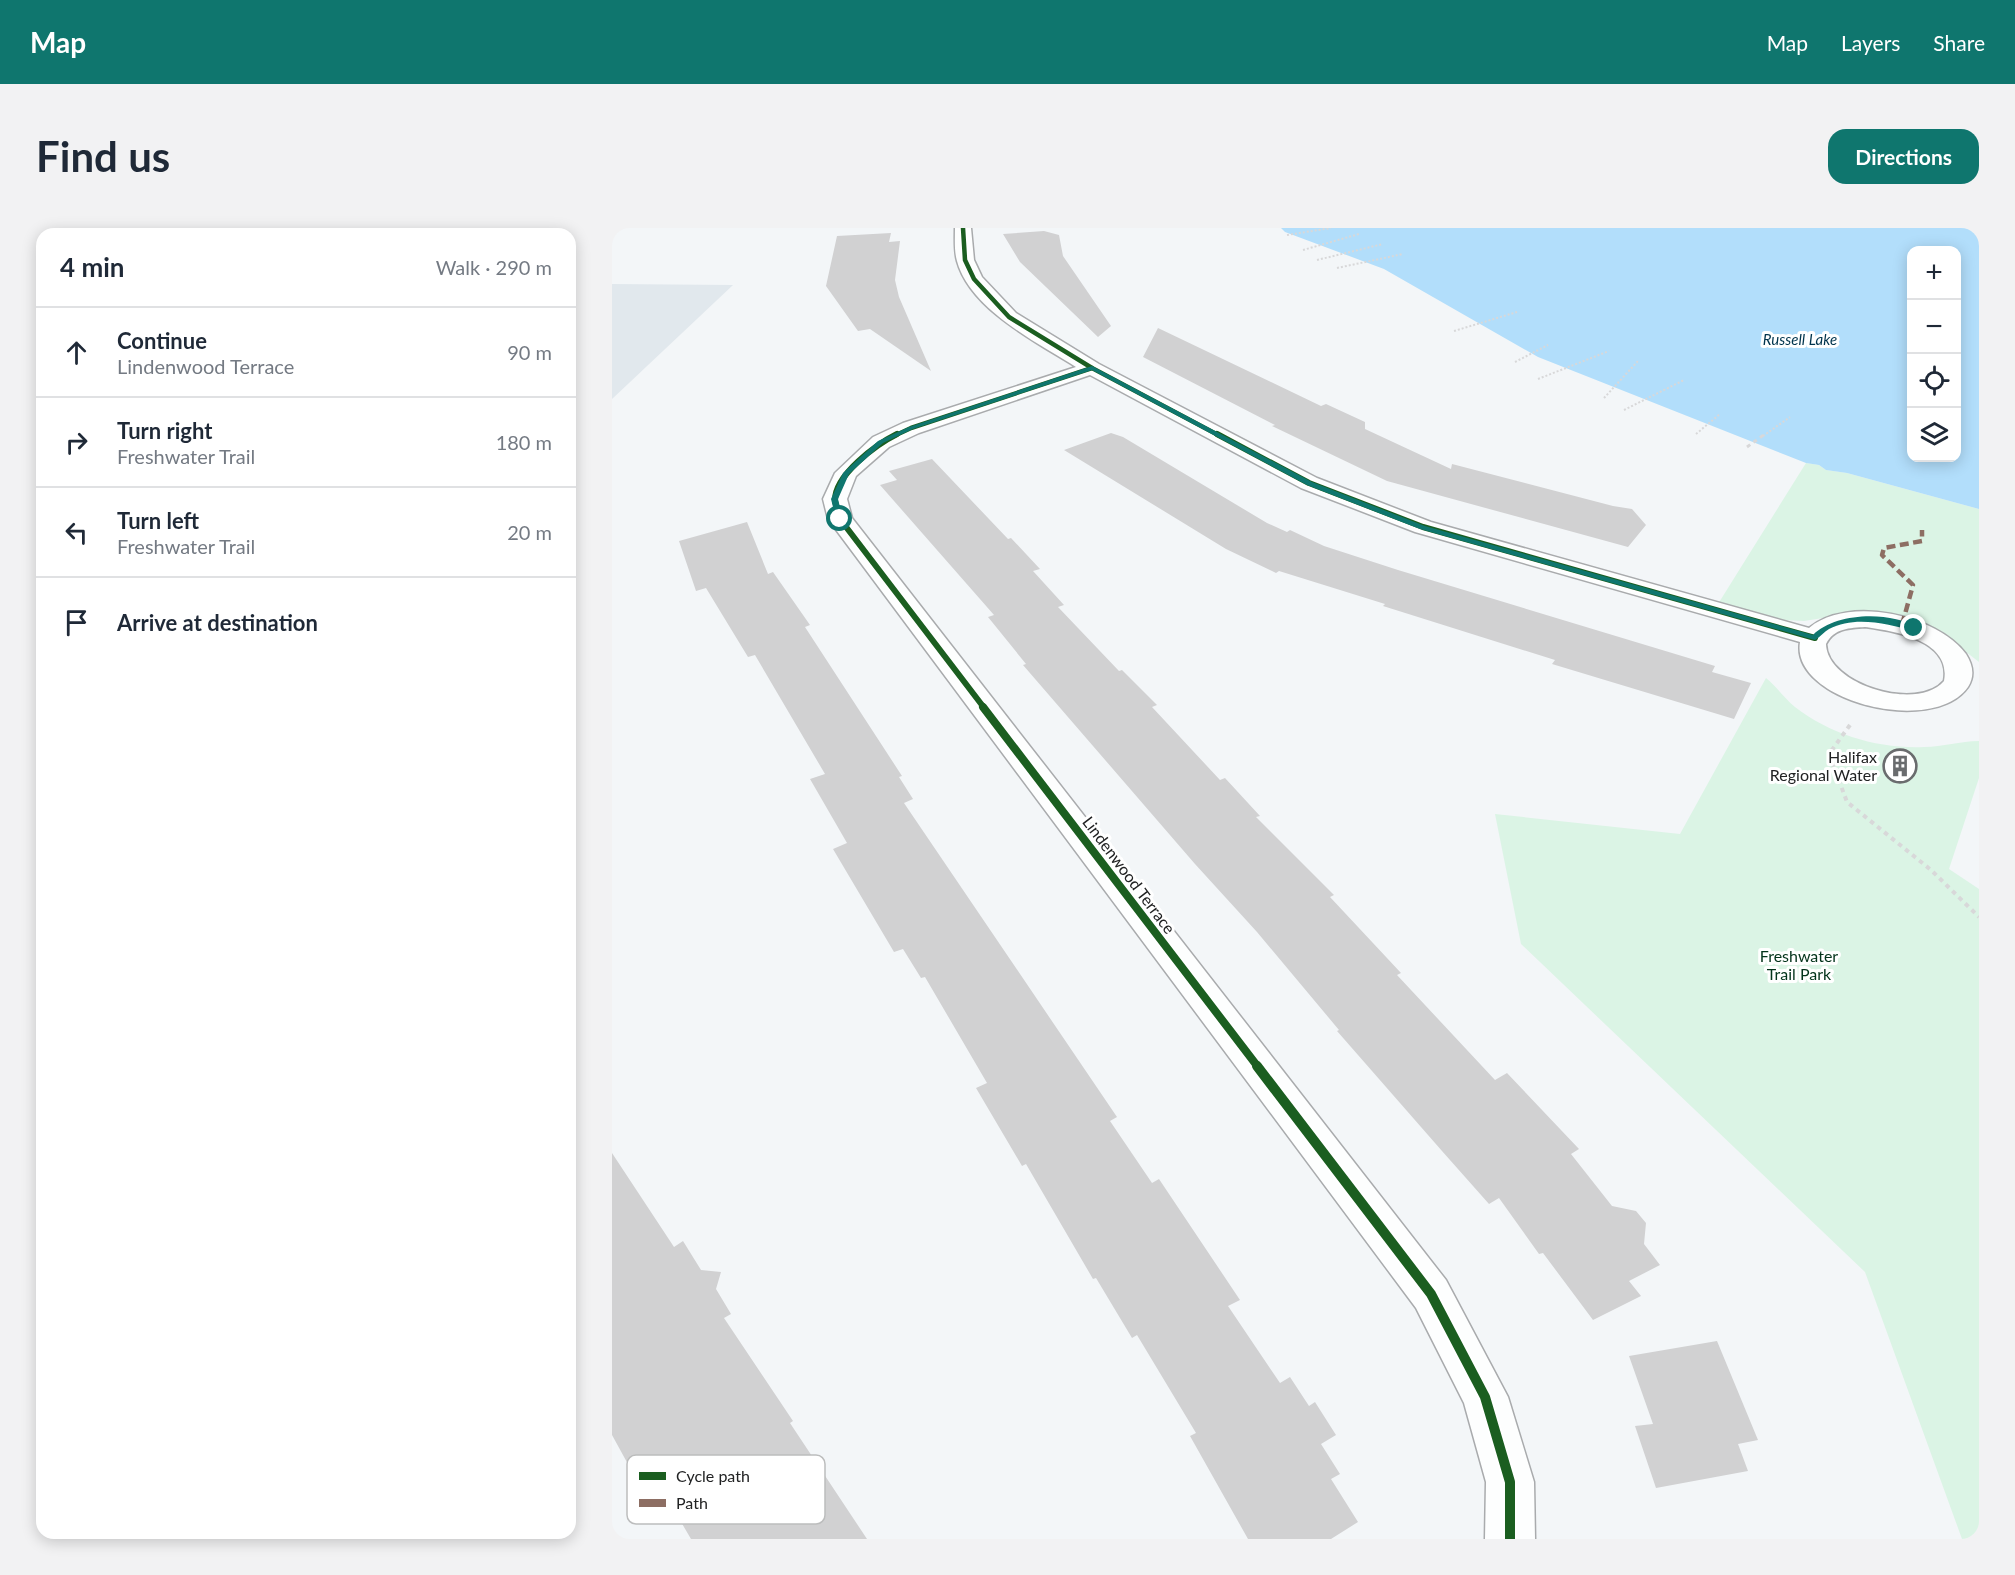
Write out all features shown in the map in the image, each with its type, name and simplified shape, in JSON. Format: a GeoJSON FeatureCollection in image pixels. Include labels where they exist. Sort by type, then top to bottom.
{"type":"FeatureCollection","features":[{"type":"Feature","properties":{"kind":"street"},"geometry":{"type":"LineString","coordinates":[[963,228],[965,260],[974,279],[995,304],[1024,328],[1092,368],[1309,483],[1423,527],[1815,638]]}},
{"type":"Feature","properties":{"kind":"street","name":"Lindenwood Terrace"},"geometry":{"type":"LineString","coordinates":[[1092,368],[911,428],[881,442],[846,473],[835,499],[840,519],[1431,1294],[1485,1397],[1510,1482],[1510,1539]]}},
{"type":"Feature","properties":{"kind":"street"},"geometry":{"type":"LineString","coordinates":[[1865,619],[1890,622],[1914,628],[1935,639],[1952,652],[1970,683],[1938,699],[1917,703],[1893,702],[1869,697],[1846,688],[1822,669],[1816,663],[1812,650],[1815,638],[1825,627],[1843,621],[1865,619]]}},
{"type":"Feature","properties":{"kind":"path"},"geometry":{"type":"LineString","coordinates":[[1287,235],[1330,228]]}},
{"type":"Feature","properties":{"kind":"path"},"geometry":{"type":"LineString","coordinates":[[1303,250],[1359,234]]}},
{"type":"Feature","properties":{"kind":"path"},"geometry":{"type":"LineString","coordinates":[[1317,260],[1383,244]]}},
{"type":"Feature","properties":{"kind":"path"},"geometry":{"type":"LineString","coordinates":[[1337,268],[1403,254]]}},
{"type":"Feature","properties":{"kind":"path"},"geometry":{"type":"LineString","coordinates":[[1454,331],[1517,312]]}},
{"type":"Feature","properties":{"kind":"path"},"geometry":{"type":"LineString","coordinates":[[1515,362],[1548,345]]}},
{"type":"Feature","properties":{"kind":"path"},"geometry":{"type":"LineString","coordinates":[[1538,379],[1610,351]]}},
{"type":"Feature","properties":{"kind":"path"},"geometry":{"type":"LineString","coordinates":[[1604,398],[1638,361]]}},
{"type":"Feature","properties":{"kind":"path"},"geometry":{"type":"LineString","coordinates":[[1624,410],[1684,380]]}},
{"type":"Feature","properties":{"kind":"path"},"geometry":{"type":"LineString","coordinates":[[1696,434],[1720,414]]}},
{"type":"Feature","properties":{"kind":"path"},"geometry":{"type":"LineString","coordinates":[[1747,447],[1790,417]]}},
{"type":"Feature","properties":{"kind":"path"},"geometry":{"type":"LineString","coordinates":[[1869,697],[1830,754],[1847,801],[1931,870],[1979,917]]}},
{"type":"Feature","properties":{"kind":"shaded area"},"geometry":{"type":"Polygon","coordinates":[[[612,284],[733,285],[612,399],[612,284]]]}},
{"type":"Feature","properties":{"kind":"green space"},"geometry":{"type":"Polygon","coordinates":[[[1806,463],[1979,509],[1979,662],[1957,645],[1842,615],[1804,621],[1784,620],[1718,604],[1806,463]]]}},
{"type":"Feature","properties":{"kind":"green space","name":"Freshwater Trail Park"},"geometry":{"type":"Polygon","coordinates":[[[1766,678],[1791,704],[1809,717],[1856,738],[1890,746],[1907,747],[1931,747],[1979,741],[1979,778],[1949,869],[1979,889],[1979,1539],[1962,1539],[1865,1272],[1521,944],[1495,814],[1680,834],[1766,678]]]}},
{"type":"Feature","properties":{"kind":"water","name":"Russell Lake"},"geometry":{"type":"Polygon","coordinates":[[[1281,228],[1979,228],[1979,509],[1847,473],[1826,470],[1819,465],[1806,463],[1538,357],[1384,269],[1285,232],[1281,228]]]}},
{"type":"Feature","properties":{"kind":"building"},"geometry":{"type":"Polygon","coordinates":[[[1044,231],[1059,235],[1063,256],[1111,326],[1098,337],[1020,262],[1003,234],[1044,231]]]}},
{"type":"Feature","properties":{"kind":"building"},"geometry":{"type":"Polygon","coordinates":[[[891,233],[889,242],[900,241],[895,280],[899,297],[931,371],[870,329],[858,331],[826,286],[837,236],[891,233]]]}},
{"type":"Feature","properties":{"kind":"building"},"geometry":{"type":"Polygon","coordinates":[[[1158,328],[1321,406],[1326,404],[1365,422],[1365,429],[1451,469],[1452,464],[1632,509],[1646,525],[1628,547],[1387,481],[1272,426],[1275,425],[1143,357],[1158,328]]]}},
{"type":"Feature","properties":{"kind":"building"},"geometry":{"type":"Polygon","coordinates":[[[1111,433],[1123,437],[1267,523],[1287,532],[1290,530],[1324,546],[1398,570],[1715,666],[1712,672],[1751,683],[1734,719],[1552,664],[1555,660],[1383,606],[1385,604],[1279,571],[1276,573],[1226,549],[1064,450],[1111,433]]]}},
{"type":"Feature","properties":{"kind":"building"},"geometry":{"type":"Polygon","coordinates":[[[932,459],[1008,539],[1011,538],[1040,569],[1033,571],[1064,605],[1058,607],[1119,671],[1122,670],[1157,705],[1152,707],[1220,780],[1225,778],[1260,816],[1256,817],[1334,895],[1330,897],[1401,973],[1397,975],[1495,1080],[1507,1073],[1579,1149],[1571,1154],[1612,1206],[1636,1211],[1646,1223],[1644,1244],[1660,1265],[1629,1281],[1641,1296],[1593,1320],[1543,1253],[1539,1254],[1499,1198],[1489,1204],[1337,1031],[1339,1030],[1257,932],[1195,864],[1023,665],[1026,664],[988,617],[994,615],[880,485],[897,480],[889,471],[932,459]]]}},
{"type":"Feature","properties":{"kind":"building"},"geometry":{"type":"Polygon","coordinates":[[[747,522],[768,574],[773,572],[810,625],[805,627],[902,776],[899,777],[913,799],[904,803],[1117,1117],[1110,1121],[1152,1183],[1159,1179],[1240,1300],[1228,1306],[1280,1383],[1290,1377],[1309,1406],[1315,1402],[1336,1435],[1321,1444],[1340,1474],[1331,1479],[1358,1522],[1331,1539],[1248,1539],[1190,1436],[1196,1433],[1137,1335],[1132,1338],[1096,1278],[1093,1279],[1026,1164],[1022,1166],[976,1088],[987,1083],[925,977],[921,978],[903,949],[894,952],[833,849],[847,843],[810,779],[825,774],[755,655],[748,657],[706,588],[696,591],[679,541],[747,522]]]}},
{"type":"Feature","properties":{"kind":"building"},"geometry":{"type":"Polygon","coordinates":[[[612,1153],[674,1247],[683,1241],[701,1270],[721,1272],[716,1289],[731,1314],[724,1318],[793,1421],[790,1423],[811,1455],[627,1455],[627,1462],[612,1435],[612,1153]]]}},
{"type":"Feature","properties":{"kind":"building"},"geometry":{"type":"Polygon","coordinates":[[[1717,1341],[1758,1440],[1738,1444],[1748,1471],[1656,1488],[1635,1426],[1653,1424],[1629,1356],[1717,1341]]]}},
{"type":"Feature","properties":{"kind":"building"},"geometry":{"type":"Polygon","coordinates":[[[825,1476],[867,1539],[691,1539],[682,1524],[825,1524],[825,1476]]]}},
{"type":"Feature","properties":{"kind":"marked path"},"geometry":{"type":"LineString","coordinates":[[1902,625],[1913,585],[1882,555],[1884,548],[1922,541],[1922,530]]}},
{"type":"Feature","properties":{"kind":"cycle path"},"geometry":{"type":"LineString","coordinates":[[963,228],[965,260],[974,279],[1009,317],[1092,368],[1309,483],[1423,527],[1815,638]]}},
{"type":"Feature","properties":{"kind":"cycle path"},"geometry":{"type":"LineString","coordinates":[[1092,368],[911,428],[881,442],[846,473],[835,499],[840,519],[1431,1294],[1485,1397],[1510,1482],[1510,1539]]}},
{"type":"Feature","properties":{"kind":"place","name":"Halifax Regional Water"},"geometry":{"type":"Point","coordinates":[1900,766]}},
{"type":"Feature","properties":{"kind":"route"},"geometry":{"type":"LineString","coordinates":[[840,519],[835,499],[846,473],[861,457],[881,442],[911,428],[1092,368],[1309,483],[1423,527],[1815,638],[1825,627],[1843,621],[1865,619],[1914,628]]}}]}
